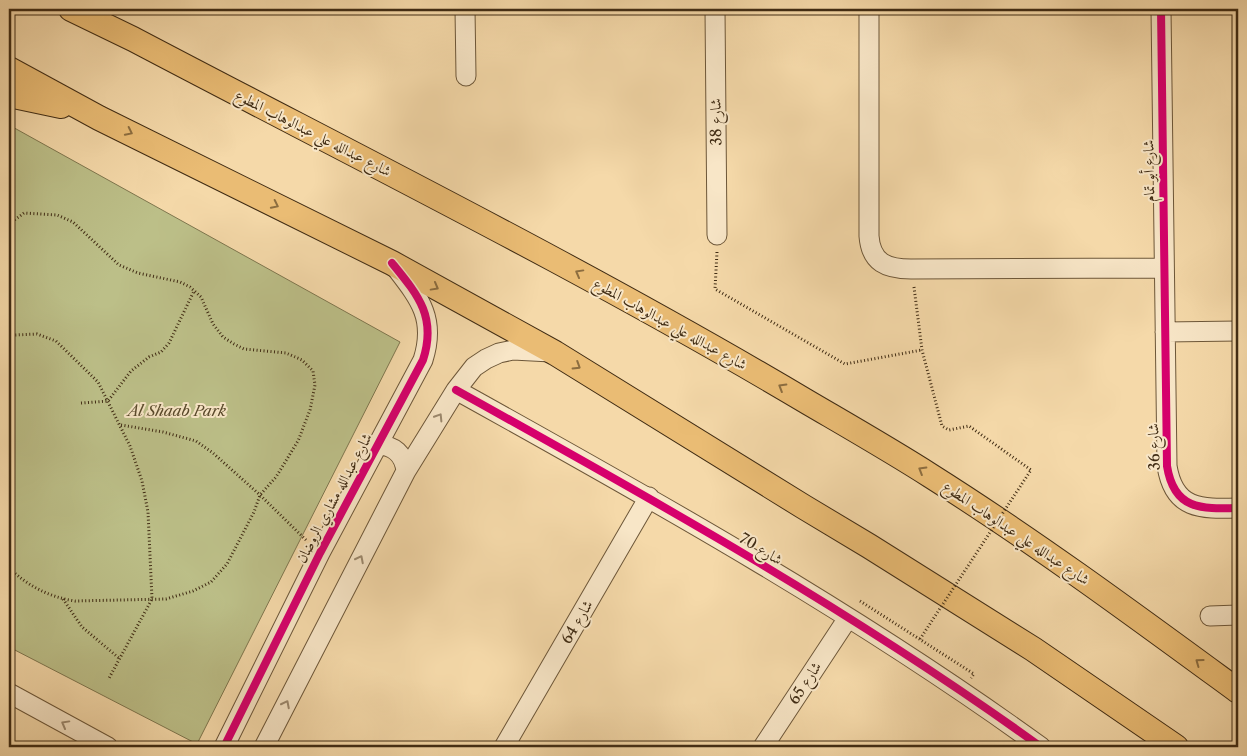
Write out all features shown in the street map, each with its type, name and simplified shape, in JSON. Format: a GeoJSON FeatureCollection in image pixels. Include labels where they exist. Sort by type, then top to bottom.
{"type":"FeatureCollection","features":[{"type":"Feature","properties":{"kind":"main road","name":"شارع عبدالله علي عبدالوهاب المطوع"},"geometry":{"type":"LineString","coordinates":[[71,9],[133,38],[506,233],[726,354],[929,474],[1103,592],[1238,691]]}},
{"type":"Feature","properties":{"kind":"main road"},"geometry":{"type":"LineString","coordinates":[[90,9],[105,21],[133,38]]}},
{"type":"Feature","properties":{"kind":"main road"},"geometry":{"type":"LineString","coordinates":[[9,69],[99,118],[392,263],[555,353],[1025,644],[1176,747]]}},
{"type":"Feature","properties":{"kind":"main road"},"geometry":{"type":"LineString","coordinates":[[9,95],[54,104],[99,118]]}},
{"type":"Feature","properties":{"kind":"street"},"geometry":{"type":"LineString","coordinates":[[465,9],[466,76]]}},
{"type":"Feature","properties":{"kind":"street","name":"شارع 38"},"geometry":{"type":"LineString","coordinates":[[715,9],[717,235]]}},
{"type":"Feature","properties":{"kind":"street"},"geometry":{"type":"LineString","coordinates":[[869,9],[870,245],[872,252],[884,264],[892,268],[911,269],[1164,268]]}},
{"type":"Feature","properties":{"kind":"street","name":"شارع أبو تمام"},"geometry":{"type":"LineString","coordinates":[[1161,9],[1165,332]]}},
{"type":"Feature","properties":{"kind":"street","name":"شارع عبدالله مشاري الروضان"},"geometry":{"type":"LineString","coordinates":[[224,747],[320,553],[423,360],[428,336],[428,323],[420,300],[392,263]]}},
{"type":"Feature","properties":{"kind":"street"},"geometry":{"type":"LineString","coordinates":[[1165,332],[1238,331]]}},
{"type":"Feature","properties":{"kind":"street","name":"شارع 36"},"geometry":{"type":"LineString","coordinates":[[1165,332],[1167,466],[1169,481],[1173,490],[1190,503],[1210,508],[1238,508]]}},
{"type":"Feature","properties":{"kind":"street"},"geometry":{"type":"LineString","coordinates":[[264,747],[406,471],[456,390],[474,367],[499,353],[513,350],[555,353]]}},
{"type":"Feature","properties":{"kind":"street","name":"شارع 70"},"geometry":{"type":"LineString","coordinates":[[456,390],[649,497],[848,618],[962,691],[1034,745]]}},
{"type":"Feature","properties":{"kind":"street"},"geometry":{"type":"LineString","coordinates":[[377,446],[384,445],[398,451],[406,471]]}},
{"type":"Feature","properties":{"kind":"street","name":"شارع 64"},"geometry":{"type":"LineString","coordinates":[[504,747],[649,497]]}},
{"type":"Feature","properties":{"kind":"street"},"geometry":{"type":"LineString","coordinates":[[1210,616],[1238,615]]}},
{"type":"Feature","properties":{"kind":"street","name":"شارع 65"},"geometry":{"type":"LineString","coordinates":[[763,747],[848,618]]}},
{"type":"Feature","properties":{"kind":"street"},"geometry":{"type":"LineString","coordinates":[[9,694],[108,747]]}},
{"type":"Feature","properties":{"kind":"path"},"geometry":{"type":"LineString","coordinates":[[9,224],[24,213],[56,215],[73,222],[119,265],[138,273],[180,282],[194,291],[201,297],[213,324],[223,337],[234,344],[244,349],[286,353],[302,360],[313,371],[315,385],[310,410],[298,441],[276,477],[260,495],[254,512],[227,564],[211,582],[193,591],[166,599],[75,601],[47,594],[22,581],[9,568]]}},
{"type":"Feature","properties":{"kind":"path"},"geometry":{"type":"LineString","coordinates":[[717,235],[715,288],[845,364],[922,350]]}},
{"type":"Feature","properties":{"kind":"path"},"geometry":{"type":"LineString","coordinates":[[911,269],[922,350],[942,426],[949,430],[968,426],[1031,470],[920,639]]}},
{"type":"Feature","properties":{"kind":"path"},"geometry":{"type":"LineString","coordinates":[[81,403],[108,401],[131,372],[149,357],[161,352],[169,343],[194,291]]}},
{"type":"Feature","properties":{"kind":"path"},"geometry":{"type":"LineString","coordinates":[[9,338],[15,335],[37,334],[56,341],[98,382],[130,446],[142,481],[148,512],[152,599],[108,680]]}},
{"type":"Feature","properties":{"kind":"path"},"geometry":{"type":"LineString","coordinates":[[120,425],[163,432],[196,441],[213,453],[260,495],[320,553]]}},
{"type":"Feature","properties":{"kind":"path"},"geometry":{"type":"LineString","coordinates":[[62,599],[82,627],[120,659]]}},
{"type":"Feature","properties":{"kind":"path"},"geometry":{"type":"LineString","coordinates":[[886,618],[974,674]]}},
{"type":"Feature","properties":{"kind":"green space","name":"Al Shaab Park"},"geometry":{"type":"Polygon","coordinates":[[[9,125],[400,342],[197,744],[9,647],[9,125]]]}},
{"type":"Feature","properties":{"kind":"cycle path"},"geometry":{"type":"LineString","coordinates":[[1161,9],[1167,466],[1176,491],[1191,504],[1212,508],[1238,508]]}},
{"type":"Feature","properties":{"kind":"cycle path"},"geometry":{"type":"LineString","coordinates":[[224,747],[320,553],[423,360],[427,345],[428,331],[426,319],[417,296],[392,263]]}},
{"type":"Feature","properties":{"kind":"cycle path"},"geometry":{"type":"LineString","coordinates":[[456,390],[680,516],[827,604],[900,650],[1041,747]]}}]}
